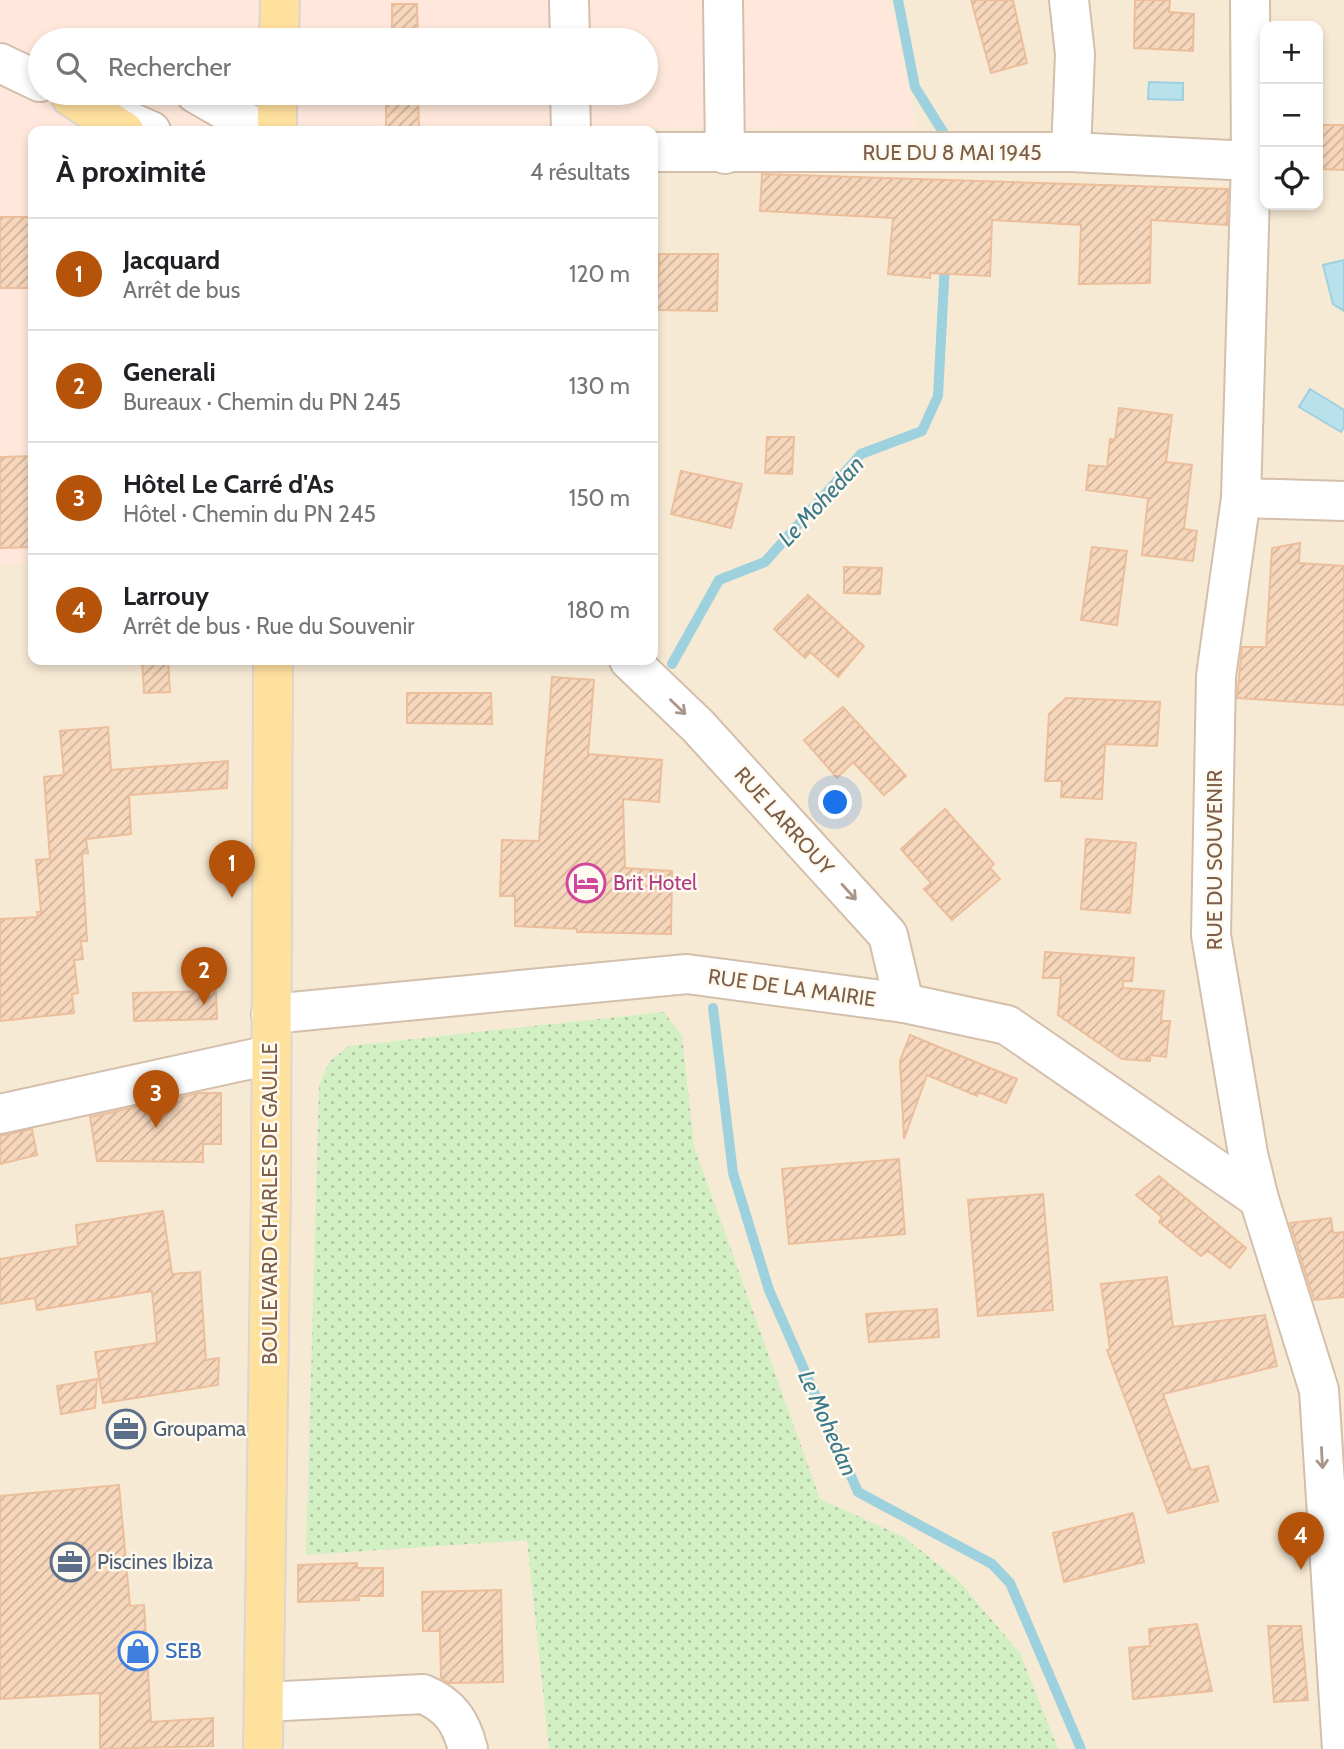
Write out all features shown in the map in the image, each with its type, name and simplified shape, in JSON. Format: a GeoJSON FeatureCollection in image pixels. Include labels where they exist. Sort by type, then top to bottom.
{"type":"FeatureCollection","features":[{"type":"Feature","properties":{"kind":"main road"},"geometry":{"type":"LineString","coordinates":[[279,28],[280,0]]}},
{"type":"Feature","properties":{"kind":"main road"},"geometry":{"type":"LineString","coordinates":[[82,105],[116,126]]}},
{"type":"Feature","properties":{"kind":"main road"},"geometry":{"type":"LineString","coordinates":[[277,105],[277,126]]}},
{"type":"Feature","properties":{"kind":"main road","name":"BOULEVARD CHARLES DE GAULLE"},"geometry":{"type":"LineString","coordinates":[[263,1749],[273,665]]}},
{"type":"Feature","properties":{"kind":"street"},"geometry":{"type":"LineString","coordinates":[[569,0],[570,28]]}},
{"type":"Feature","properties":{"kind":"street"},"geometry":{"type":"LineString","coordinates":[[723,0],[725,154]]}},
{"type":"Feature","properties":{"kind":"street"},"geometry":{"type":"LineString","coordinates":[[1069,0],[1075,54],[1070,152]]}},
{"type":"Feature","properties":{"kind":"street","name":"RUE DU SOUVENIR"},"geometry":{"type":"LineString","coordinates":[[1250,0],[1251,161],[1241,498],[1216,676],[1211,935],[1248,1154],[1259,1199],[1331,1392],[1342,1736]]}},
{"type":"Feature","properties":{"kind":"street"},"geometry":{"type":"LineString","coordinates":[[0,54],[28,59]]}},
{"type":"Feature","properties":{"kind":"street"},"geometry":{"type":"LineString","coordinates":[[0,62],[28,76]]}},
{"type":"Feature","properties":{"kind":"street"},"geometry":{"type":"LineString","coordinates":[[92,105],[140,126]]}},
{"type":"Feature","properties":{"kind":"street"},"geometry":{"type":"LineString","coordinates":[[216,105],[252,126]]}},
{"type":"Feature","properties":{"kind":"street"},"geometry":{"type":"LineString","coordinates":[[570,105],[571,126]]}},
{"type":"Feature","properties":{"kind":"street","name":"RUE DU 8 MAI 1945"},"geometry":{"type":"LineString","coordinates":[[658,152],[1070,152],[1251,161]]}},
{"type":"Feature","properties":{"kind":"street"},"geometry":{"type":"LineString","coordinates":[[1241,498],[1344,501]]}},
{"type":"Feature","properties":{"kind":"street","name":"RUE LARROUY"},"geometry":{"type":"LineString","coordinates":[[634,665],[698,726],[888,935],[904,1003]]}},
{"type":"Feature","properties":{"kind":"street","name":"RUE DE LA MAIRIE"},"geometry":{"type":"LineString","coordinates":[[271,1014],[687,974],[904,1003],[1007,1025],[1259,1199]]}},
{"type":"Feature","properties":{"kind":"street"},"geometry":{"type":"LineString","coordinates":[[0,1114],[270,1055]]}},
{"type":"Feature","properties":{"kind":"street"},"geometry":{"type":"LineString","coordinates":[[264,1702],[423,1693],[441,1701],[461,1723],[468,1749]]}},
{"type":"Feature","properties":{"kind":"shaded area"},"geometry":{"type":"Polygon","coordinates":[[[0,0],[890,0],[917,129],[238,124],[28,126],[28,562],[0,565],[0,0]]]}},
{"type":"Feature","properties":{"kind":"shaded area"},"geometry":{"type":"Polygon","coordinates":[[[890,0],[1344,0],[1344,1749],[0,1749],[0,565],[28,562],[28,665],[658,665],[658,127],[916,129],[890,0]]]}},
{"type":"Feature","properties":{"kind":"shaded area"},"geometry":{"type":"Polygon","coordinates":[[[237,124],[509,126],[237,126],[237,124]]]}},
{"type":"Feature","properties":{"kind":"green space"},"geometry":{"type":"Polygon","coordinates":[[[664,1012],[682,1036],[694,1146],[820,1499],[904,1537],[959,1581],[1020,1653],[1058,1749],[549,1749],[527,1540],[306,1555],[319,1086],[329,1062],[349,1046],[664,1012]]]}},
{"type":"Feature","properties":{"kind":"water"},"geometry":{"type":"Polygon","coordinates":[[[1149,82],[1183,83],[1183,100],[1148,99],[1149,82]]]}},
{"type":"Feature","properties":{"kind":"water"},"geometry":{"type":"Polygon","coordinates":[[[1344,260],[1344,311],[1333,304],[1323,265],[1344,260]]]}},
{"type":"Feature","properties":{"kind":"water"},"geometry":{"type":"Polygon","coordinates":[[[1310,389],[1344,410],[1344,427],[1341,432],[1299,407],[1310,389]]]}},
{"type":"Feature","properties":{"kind":"building"},"geometry":{"type":"Polygon","coordinates":[[[971,0],[1013,0],[1027,63],[991,73],[971,0]]]}},
{"type":"Feature","properties":{"kind":"building"},"geometry":{"type":"Polygon","coordinates":[[[1135,0],[1170,0],[1169,12],[1194,14],[1193,51],[1134,48],[1135,0]]]}},
{"type":"Feature","properties":{"kind":"building"},"geometry":{"type":"Polygon","coordinates":[[[392,4],[417,4],[418,28],[392,28],[392,4]]]}},
{"type":"Feature","properties":{"kind":"building"},"geometry":{"type":"Polygon","coordinates":[[[386,105],[418,105],[419,126],[386,126],[386,105]]]}},
{"type":"Feature","properties":{"kind":"building"},"geometry":{"type":"Polygon","coordinates":[[[1323,125],[1344,125],[1344,170],[1323,169],[1323,125]]]}},
{"type":"Feature","properties":{"kind":"building"},"geometry":{"type":"Polygon","coordinates":[[[762,174],[1228,189],[1227,225],[1151,220],[1150,283],[1079,284],[1081,225],[992,220],[990,276],[930,273],[930,278],[888,274],[893,218],[760,211],[762,174]]]}},
{"type":"Feature","properties":{"kind":"building"},"geometry":{"type":"Polygon","coordinates":[[[0,217],[28,217],[28,288],[0,288],[0,217]]]}},
{"type":"Feature","properties":{"kind":"building"},"geometry":{"type":"Polygon","coordinates":[[[659,254],[718,254],[717,311],[658,310],[659,254]]]}},
{"type":"Feature","properties":{"kind":"building"},"geometry":{"type":"Polygon","coordinates":[[[1119,408],[1172,415],[1166,462],[1192,465],[1184,529],[1197,531],[1193,561],[1142,555],[1148,498],[1086,490],[1089,465],[1107,467],[1110,439],[1115,440],[1119,408]]]}},
{"type":"Feature","properties":{"kind":"building"},"geometry":{"type":"Polygon","coordinates":[[[767,437],[794,437],[792,474],[765,473],[767,437]]]}},
{"type":"Feature","properties":{"kind":"building"},"geometry":{"type":"Polygon","coordinates":[[[28,456],[28,547],[0,548],[0,457],[28,456]]]}},
{"type":"Feature","properties":{"kind":"building"},"geometry":{"type":"Polygon","coordinates":[[[681,471],[742,484],[731,528],[671,514],[681,471]]]}},
{"type":"Feature","properties":{"kind":"building"},"geometry":{"type":"Polygon","coordinates":[[[1300,543],[1299,563],[1344,566],[1344,705],[1237,698],[1242,647],[1266,647],[1272,548],[1300,543]]]}},
{"type":"Feature","properties":{"kind":"building"},"geometry":{"type":"Polygon","coordinates":[[[1092,547],[1127,551],[1117,625],[1081,620],[1092,547]]]}},
{"type":"Feature","properties":{"kind":"building"},"geometry":{"type":"Polygon","coordinates":[[[844,567],[882,568],[880,594],[844,593],[844,567]]]}},
{"type":"Feature","properties":{"kind":"building"},"geometry":{"type":"Polygon","coordinates":[[[808,595],[864,646],[838,677],[810,652],[805,658],[774,629],[808,595]]]}},
{"type":"Feature","properties":{"kind":"building"},"geometry":{"type":"Polygon","coordinates":[[[142,665],[168,665],[170,692],[144,693],[142,665]]]}},
{"type":"Feature","properties":{"kind":"building"},"geometry":{"type":"Polygon","coordinates":[[[552,677],[594,680],[588,754],[662,760],[659,802],[623,799],[625,868],[672,871],[671,934],[577,932],[577,929],[515,926],[515,896],[500,896],[502,840],[539,841],[552,677]]]}},
{"type":"Feature","properties":{"kind":"building"},"geometry":{"type":"Polygon","coordinates":[[[407,693],[491,693],[492,724],[407,723],[407,693]]]}},
{"type":"Feature","properties":{"kind":"building"},"geometry":{"type":"Polygon","coordinates":[[[1066,698],[1160,702],[1157,746],[1105,744],[1102,799],[1061,797],[1062,781],[1045,781],[1049,714],[1066,698]]]}},
{"type":"Feature","properties":{"kind":"building"},"geometry":{"type":"Polygon","coordinates":[[[843,707],[906,776],[884,795],[853,762],[837,778],[804,740],[843,707]]]}},
{"type":"Feature","properties":{"kind":"building"},"geometry":{"type":"Polygon","coordinates":[[[108,727],[111,770],[228,761],[227,788],[129,795],[131,834],[86,839],[88,853],[82,854],[87,941],[81,941],[83,959],[74,960],[78,993],[72,994],[74,1013],[0,1021],[0,919],[38,917],[37,912],[41,912],[36,860],[50,859],[44,777],[64,775],[60,731],[108,727]]]}},
{"type":"Feature","properties":{"kind":"building"},"geometry":{"type":"Polygon","coordinates":[[[945,809],[994,864],[990,868],[1000,879],[952,920],[924,889],[931,883],[901,849],[945,809]]]}},
{"type":"Feature","properties":{"kind":"building"},"geometry":{"type":"Polygon","coordinates":[[[1086,839],[1136,843],[1130,913],[1081,909],[1086,839]]]}},
{"type":"Feature","properties":{"kind":"building"},"geometry":{"type":"Polygon","coordinates":[[[1045,952],[1134,958],[1132,981],[1123,981],[1123,988],[1164,991],[1161,1021],[1170,1021],[1166,1057],[1150,1055],[1150,1061],[1122,1059],[1058,1015],[1061,978],[1043,978],[1045,952]]]}},
{"type":"Feature","properties":{"kind":"building"},"geometry":{"type":"Polygon","coordinates":[[[216,991],[217,1019],[134,1021],[133,993],[216,991]]]}},
{"type":"Feature","properties":{"kind":"building"},"geometry":{"type":"Polygon","coordinates":[[[910,1035],[1017,1079],[1006,1103],[978,1092],[977,1096],[927,1075],[904,1139],[900,1061],[910,1035]]]}},
{"type":"Feature","properties":{"kind":"building"},"geometry":{"type":"Polygon","coordinates":[[[199,1093],[221,1093],[221,1144],[203,1144],[203,1162],[97,1161],[90,1117],[199,1093]]]}},
{"type":"Feature","properties":{"kind":"building"},"geometry":{"type":"Polygon","coordinates":[[[32,1129],[37,1155],[0,1164],[0,1136],[32,1129]]]}},
{"type":"Feature","properties":{"kind":"building"},"geometry":{"type":"Polygon","coordinates":[[[899,1159],[905,1234],[789,1244],[782,1169],[899,1159]]]}},
{"type":"Feature","properties":{"kind":"building"},"geometry":{"type":"Polygon","coordinates":[[[1159,1176],[1246,1248],[1230,1268],[1208,1251],[1201,1256],[1159,1222],[1162,1217],[1136,1195],[1159,1176]]]}},
{"type":"Feature","properties":{"kind":"building"},"geometry":{"type":"Polygon","coordinates":[[[1043,1194],[1053,1310],[978,1316],[968,1200],[1043,1194]]]}},
{"type":"Feature","properties":{"kind":"building"},"geometry":{"type":"Polygon","coordinates":[[[163,1211],[172,1274],[200,1272],[206,1360],[219,1358],[218,1385],[103,1403],[95,1352],[157,1343],[152,1291],[37,1310],[35,1298],[0,1304],[0,1259],[78,1246],[76,1225],[163,1211]]]}},
{"type":"Feature","properties":{"kind":"building"},"geometry":{"type":"Polygon","coordinates":[[[1331,1218],[1333,1233],[1344,1232],[1344,1297],[1314,1300],[1290,1223],[1331,1218]]]}},
{"type":"Feature","properties":{"kind":"building"},"geometry":{"type":"Polygon","coordinates":[[[1167,1277],[1173,1327],[1265,1315],[1277,1366],[1163,1394],[1191,1470],[1208,1466],[1218,1501],[1168,1513],[1107,1350],[1110,1349],[1101,1284],[1167,1277]]]}},
{"type":"Feature","properties":{"kind":"building"},"geometry":{"type":"Polygon","coordinates":[[[937,1309],[939,1337],[869,1342],[866,1314],[937,1309]]]}},
{"type":"Feature","properties":{"kind":"building"},"geometry":{"type":"Polygon","coordinates":[[[97,1379],[95,1408],[61,1414],[57,1386],[97,1379]]]}},
{"type":"Feature","properties":{"kind":"building"},"geometry":{"type":"Polygon","coordinates":[[[119,1485],[130,1606],[144,1605],[151,1722],[213,1718],[213,1746],[100,1749],[100,1693],[0,1699],[0,1496],[119,1485]]]}},
{"type":"Feature","properties":{"kind":"building"},"geometry":{"type":"Polygon","coordinates":[[[1133,1513],[1144,1562],[1064,1582],[1053,1533],[1133,1513]]]}},
{"type":"Feature","properties":{"kind":"building"},"geometry":{"type":"Polygon","coordinates":[[[357,1563],[357,1568],[383,1568],[383,1596],[358,1596],[359,1600],[298,1602],[298,1565],[357,1563]]]}},
{"type":"Feature","properties":{"kind":"building"},"geometry":{"type":"Polygon","coordinates":[[[501,1590],[503,1682],[449,1683],[441,1678],[440,1631],[423,1631],[422,1592],[501,1590]]]}},
{"type":"Feature","properties":{"kind":"building"},"geometry":{"type":"Polygon","coordinates":[[[1197,1624],[1212,1691],[1133,1699],[1129,1648],[1150,1646],[1149,1629],[1197,1624]]]}},
{"type":"Feature","properties":{"kind":"building"},"geometry":{"type":"Polygon","coordinates":[[[1268,1626],[1301,1626],[1308,1700],[1274,1702],[1268,1626]]]}},
{"type":"Feature","properties":{"kind":"waterway","name":"Le Mohedan"},"geometry":{"type":"LineString","coordinates":[[898,0],[915,87],[943,132]]}},
{"type":"Feature","properties":{"kind":"waterway","name":"Le Mohedan"},"geometry":{"type":"LineString","coordinates":[[672,664],[719,580],[765,562],[861,454],[922,431],[938,396],[945,263]]}},
{"type":"Feature","properties":{"kind":"waterway","name":"Le Mohedan"},"geometry":{"type":"LineString","coordinates":[[713,1008],[733,1173],[769,1290],[858,1492],[992,1564],[1010,1583],[1081,1749]]}},
{"type":"Feature","properties":{"kind":"place","name":"Brit Hotel"},"geometry":{"type":"Point","coordinates":[586,883]}},
{"type":"Feature","properties":{"kind":"place","name":"Jacquard"},"geometry":{"type":"Point","coordinates":[232,898]}},
{"type":"Feature","properties":{"kind":"place","name":"Generali"},"geometry":{"type":"Point","coordinates":[204,1005]}},
{"type":"Feature","properties":{"kind":"place","name":"Hôtel Le Carré d'As"},"geometry":{"type":"Point","coordinates":[156,1128]}},
{"type":"Feature","properties":{"kind":"place","name":"Groupama"},"geometry":{"type":"Point","coordinates":[126,1429]}},
{"type":"Feature","properties":{"kind":"place","name":"Piscines Ibiza"},"geometry":{"type":"Point","coordinates":[70,1562]}},
{"type":"Feature","properties":{"kind":"place","name":"Larrouy"},"geometry":{"type":"Point","coordinates":[1301,1570]}},
{"type":"Feature","properties":{"kind":"place","name":"SEB"},"geometry":{"type":"Point","coordinates":[138,1651]}}]}
